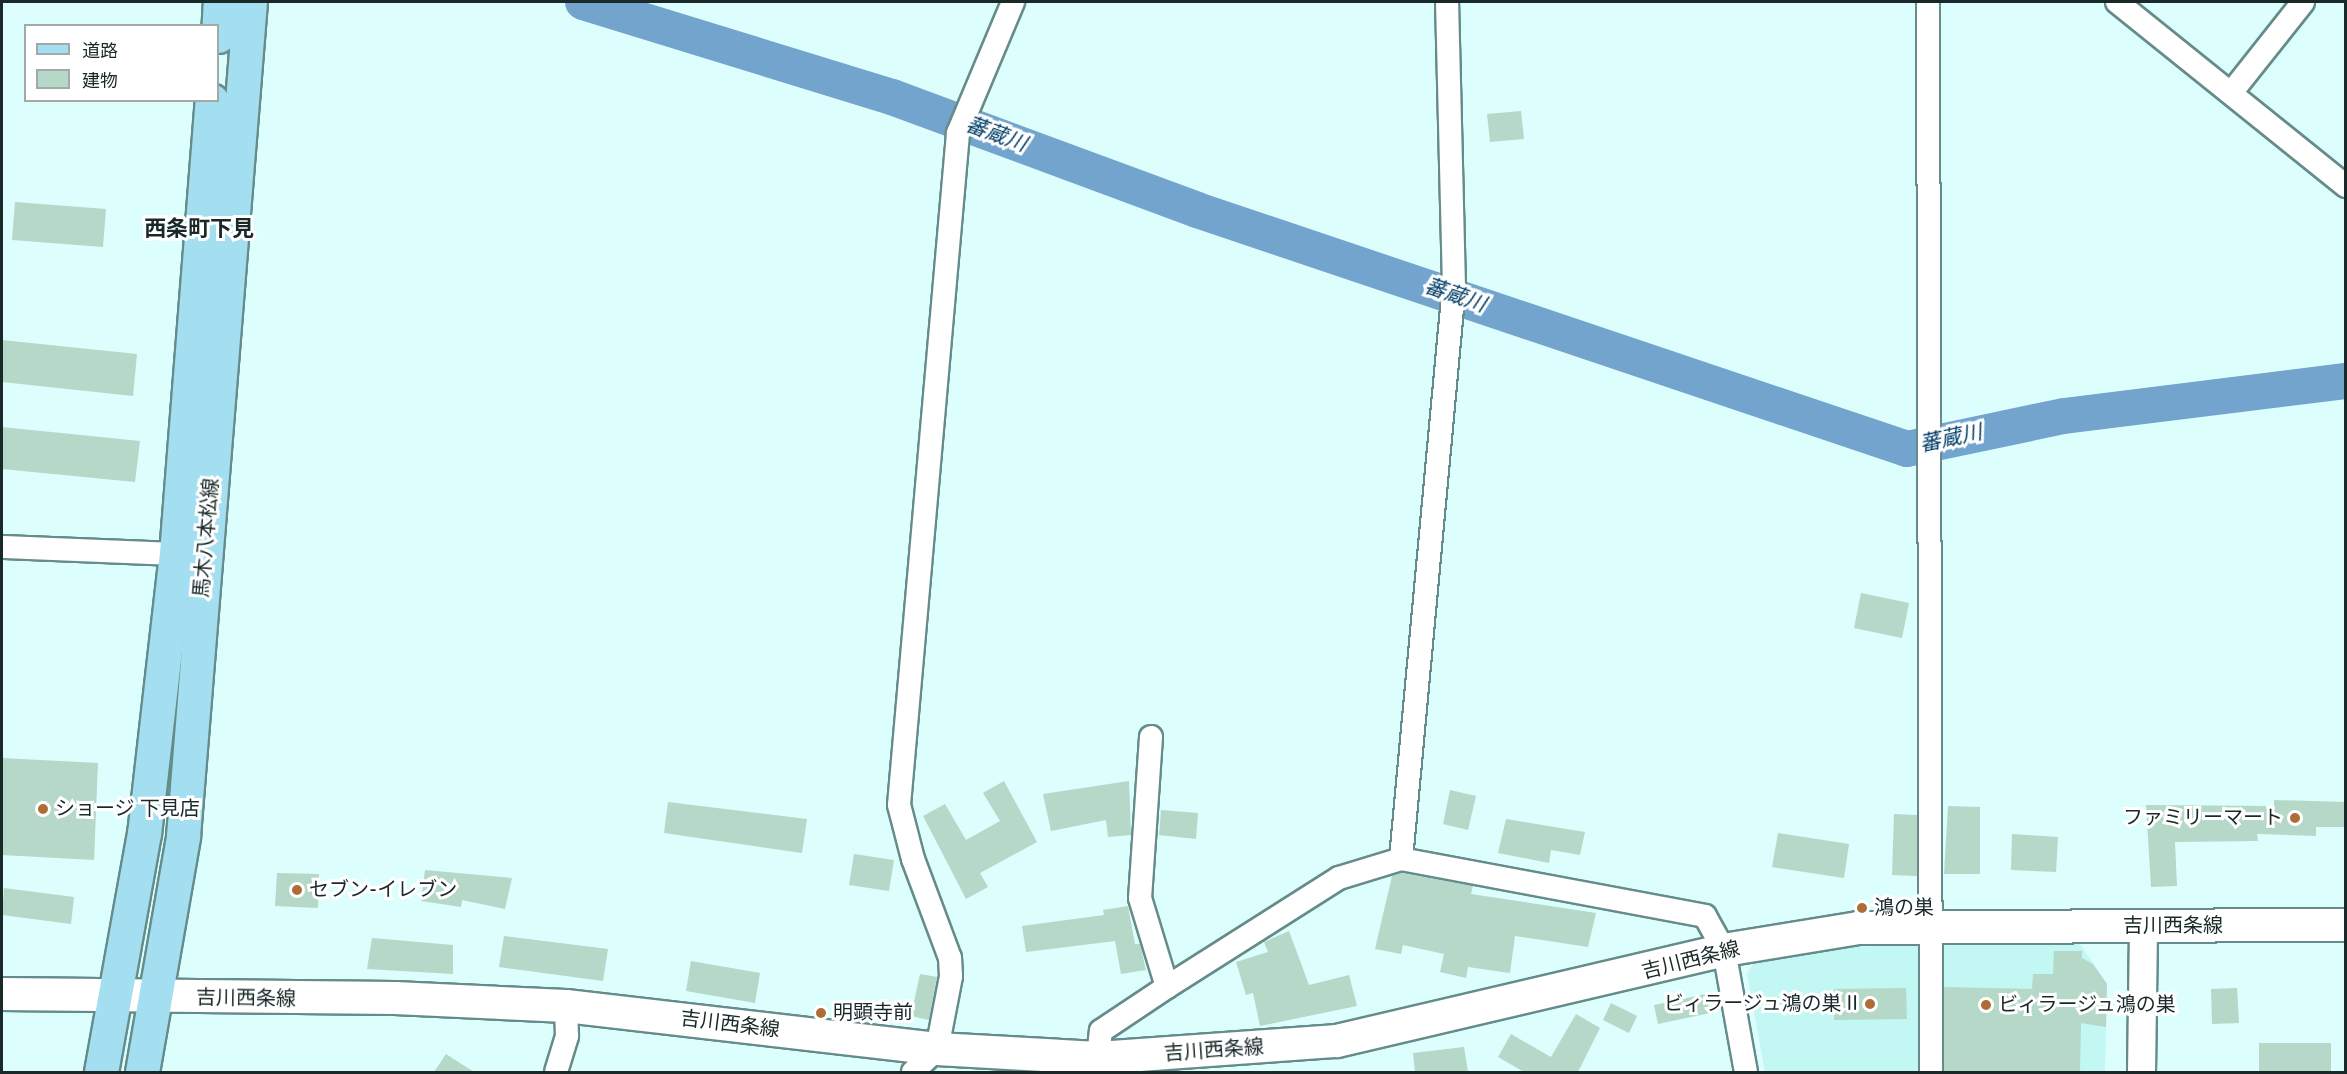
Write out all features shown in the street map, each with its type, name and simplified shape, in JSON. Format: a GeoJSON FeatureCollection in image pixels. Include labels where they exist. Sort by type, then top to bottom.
{"type":"FeatureCollection","features":[{"type":"Feature","properties":{"kind":"main road"},"geometry":{"type":"LineString","coordinates":[[219,24],[220,2]]}},
{"type":"Feature","properties":{"kind":"main road","name":"馬木八本松線"},"geometry":{"type":"LineString","coordinates":[[142,1072],[157,997],[183,836],[250,2]]}},
{"type":"Feature","properties":{"kind":"main road","name":"馬木八本松線"},"geometry":{"type":"LineString","coordinates":[[101,1072],[144,834],[176,554],[212,102]]}},
{"type":"Feature","properties":{"kind":"main road","name":"吉川西条線"},"geometry":{"type":"LineString","coordinates":[[2,994],[395,999],[566,1006],[937,1049],[1018,1064],[1337,1041],[1724,950],[1858,928],[2346,925]]}},
{"type":"Feature","properties":{"kind":"street"},"geometry":{"type":"LineString","coordinates":[[913,1072],[937,1049],[951,976],[950,957],[913,860],[899,805],[961,123],[1013,2]]}},
{"type":"Feature","properties":{"kind":"street"},"geometry":{"type":"LineString","coordinates":[[1401,859],[1453,296],[1447,2]]}},
{"type":"Feature","properties":{"kind":"street"},"geometry":{"type":"LineString","coordinates":[[1928,2],[1933,927],[1931,1072]]}},
{"type":"Feature","properties":{"kind":"street"},"geometry":{"type":"LineString","coordinates":[[2117,2],[2346,186]]}},
{"type":"Feature","properties":{"kind":"street"},"geometry":{"type":"LineString","coordinates":[[2231,93],[2303,2]]}},
{"type":"Feature","properties":{"kind":"street"},"geometry":{"type":"LineString","coordinates":[[2,547],[176,554]]}},
{"type":"Feature","properties":{"kind":"street"},"geometry":{"type":"LineString","coordinates":[[1150,737],[1140,898],[1167,987]]}},
{"type":"Feature","properties":{"kind":"street"},"geometry":{"type":"LineString","coordinates":[[1098,1058],[1101,1031],[1167,987],[1339,878],[1401,859],[1705,915],[1724,950],[1746,1072]]}},
{"type":"Feature","properties":{"kind":"street"},"geometry":{"type":"LineString","coordinates":[[2140,1072],[2143,926]]}},
{"type":"Feature","properties":{"kind":"street"},"geometry":{"type":"LineString","coordinates":[[556,1072],[567,1036],[566,1006]]}},
{"type":"Feature","properties":{"kind":"shaded area"},"geometry":{"type":"Polygon","coordinates":[[[2078,941],[2107,984],[2105,1072],[1765,1072],[1747,974],[1754,962],[1842,947],[2078,941]]]}},
{"type":"Feature","properties":{"kind":"building"},"geometry":{"type":"Polygon","coordinates":[[[1521,111],[1524,139],[1490,142],[1487,114],[1521,111]]]}},
{"type":"Feature","properties":{"kind":"building"},"geometry":{"type":"Polygon","coordinates":[[[15,202],[106,209],[103,247],[12,240],[15,202]]]}},
{"type":"Feature","properties":{"kind":"building"},"geometry":{"type":"Polygon","coordinates":[[[2,340],[137,354],[133,396],[2,382],[2,340]]]}},
{"type":"Feature","properties":{"kind":"building"},"geometry":{"type":"Polygon","coordinates":[[[2,427],[140,441],[135,482],[2,469],[2,427]]]}},
{"type":"Feature","properties":{"kind":"building"},"geometry":{"type":"Polygon","coordinates":[[[1861,593],[1909,603],[1902,638],[1854,628],[1861,593]]]}},
{"type":"Feature","properties":{"kind":"building"},"geometry":{"type":"Polygon","coordinates":[[[2,758],[98,763],[94,860],[2,855],[2,758]]]}},
{"type":"Feature","properties":{"kind":"building"},"geometry":{"type":"Polygon","coordinates":[[[1004,781],[1037,842],[980,873],[988,887],[966,899],[923,816],[945,804],[966,840],[1000,821],[983,793],[1004,781]]]}},
{"type":"Feature","properties":{"kind":"building"},"geometry":{"type":"Polygon","coordinates":[[[1129,781],[1131,835],[1108,837],[1106,820],[1051,831],[1043,794],[1129,781]]]}},
{"type":"Feature","properties":{"kind":"building"},"geometry":{"type":"Polygon","coordinates":[[[1450,790],[1476,796],[1468,830],[1443,824],[1450,790]]]}},
{"type":"Feature","properties":{"kind":"building"},"geometry":{"type":"Polygon","coordinates":[[[2274,800],[2346,802],[2346,827],[2316,827],[2316,836],[2257,834],[2258,841],[2175,842],[2177,886],[2151,887],[2146,805],[2274,806],[2274,800]]]}},
{"type":"Feature","properties":{"kind":"building"},"geometry":{"type":"Polygon","coordinates":[[[668,802],[807,819],[802,853],[664,833],[668,802]]]}},
{"type":"Feature","properties":{"kind":"building"},"geometry":{"type":"Polygon","coordinates":[[[1948,806],[1980,807],[1980,874],[1944,874],[1948,806]]]}},
{"type":"Feature","properties":{"kind":"building"},"geometry":{"type":"Polygon","coordinates":[[[1161,810],[1198,813],[1196,839],[1159,835],[1161,810]]]}},
{"type":"Feature","properties":{"kind":"building"},"geometry":{"type":"Polygon","coordinates":[[[1894,814],[1917,815],[1917,876],[1892,875],[1894,814]]]}},
{"type":"Feature","properties":{"kind":"building"},"geometry":{"type":"Polygon","coordinates":[[[1506,819],[1585,832],[1580,855],[1551,850],[1549,863],[1498,853],[1506,819]]]}},
{"type":"Feature","properties":{"kind":"building"},"geometry":{"type":"Polygon","coordinates":[[[1778,833],[1849,844],[1844,878],[1772,867],[1778,833]]]}},
{"type":"Feature","properties":{"kind":"building"},"geometry":{"type":"Polygon","coordinates":[[[2012,834],[2058,837],[2056,872],[2011,870],[2012,834]]]}},
{"type":"Feature","properties":{"kind":"building"},"geometry":{"type":"Polygon","coordinates":[[[854,854],[894,860],[889,891],[849,885],[854,854]]]}},
{"type":"Feature","properties":{"kind":"building"},"geometry":{"type":"Polygon","coordinates":[[[425,870],[512,878],[505,909],[462,900],[461,907],[421,901],[425,870]]]}},
{"type":"Feature","properties":{"kind":"building","name":"セブン-イレブン"},"geometry":{"type":"Polygon","coordinates":[[[277,873],[319,874],[318,908],[275,906],[277,873]]]}},
{"type":"Feature","properties":{"kind":"building"},"geometry":{"type":"Polygon","coordinates":[[[1402,873],[1473,886],[1471,894],[1596,913],[1588,947],[1515,936],[1510,973],[1468,967],[1466,978],[1440,972],[1444,954],[1403,945],[1401,954],[1375,949],[1392,876],[1402,873]]]}},
{"type":"Feature","properties":{"kind":"building"},"geometry":{"type":"Polygon","coordinates":[[[4,888],[74,897],[71,924],[2,915],[4,888]]]}},
{"type":"Feature","properties":{"kind":"building"},"geometry":{"type":"Polygon","coordinates":[[[1128,906],[1135,944],[1140,944],[1146,970],[1121,974],[1115,941],[1026,952],[1022,926],[1104,915],[1103,910],[1128,906]]]}},
{"type":"Feature","properties":{"kind":"building"},"geometry":{"type":"Polygon","coordinates":[[[1289,931],[1309,985],[1349,975],[1357,1006],[1260,1026],[1253,993],[1246,995],[1236,962],[1268,952],[1264,942],[1289,931]]]}},
{"type":"Feature","properties":{"kind":"building"},"geometry":{"type":"Polygon","coordinates":[[[504,936],[608,949],[603,981],[499,967],[504,936]]]}},
{"type":"Feature","properties":{"kind":"building"},"geometry":{"type":"Polygon","coordinates":[[[372,938],[453,945],[453,974],[367,969],[372,938]]]}},
{"type":"Feature","properties":{"kind":"building"},"geometry":{"type":"Polygon","coordinates":[[[2054,951],[2082,951],[2082,958],[2093,964],[2107,984],[2106,1027],[2081,1023],[2080,1072],[1944,1072],[1944,987],[2032,989],[2033,974],[2053,974],[2054,951]]]}},
{"type":"Feature","properties":{"kind":"building"},"geometry":{"type":"Polygon","coordinates":[[[691,961],[760,973],[755,1003],[686,991],[691,961]]]}},
{"type":"Feature","properties":{"kind":"building"},"geometry":{"type":"Polygon","coordinates":[[[920,974],[937,977],[929,1020],[911,1016],[920,974]]]}},
{"type":"Feature","properties":{"kind":"building","name":"ビィラージュ鴻の巣 II"},"geometry":{"type":"Polygon","coordinates":[[[1906,988],[1907,1019],[1834,1020],[1834,989],[1906,988]]]}},
{"type":"Feature","properties":{"kind":"building"},"geometry":{"type":"Polygon","coordinates":[[[2237,988],[2239,1023],[2212,1024],[2211,989],[2237,988]]]}},
{"type":"Feature","properties":{"kind":"building"},"geometry":{"type":"Polygon","coordinates":[[[1706,994],[1710,1013],[1658,1024],[1654,1005],[1706,994]]]}},
{"type":"Feature","properties":{"kind":"building"},"geometry":{"type":"Polygon","coordinates":[[[1611,1003],[1637,1016],[1629,1033],[1603,1020],[1611,1003]]]}},
{"type":"Feature","properties":{"kind":"building"},"geometry":{"type":"Polygon","coordinates":[[[1576,1014],[1600,1028],[1578,1072],[1524,1072],[1498,1057],[1511,1034],[1551,1057],[1576,1014]]]}},
{"type":"Feature","properties":{"kind":"building"},"geometry":{"type":"Polygon","coordinates":[[[2259,1043],[2331,1043],[2331,1072],[2259,1072],[2259,1043]]]}},
{"type":"Feature","properties":{"kind":"building"},"geometry":{"type":"Polygon","coordinates":[[[1464,1047],[1468,1072],[1415,1072],[1413,1053],[1464,1047]]]}},
{"type":"Feature","properties":{"kind":"building"},"geometry":{"type":"Polygon","coordinates":[[[446,1054],[474,1072],[434,1072],[446,1054]]]}},
{"type":"Feature","properties":{"kind":"waterway","name":"蕃蔵川"},"geometry":{"type":"LineString","coordinates":[[583,2],[892,97],[1197,210],[1907,449],[2064,416],[2346,381]]}},
{"type":"Feature","properties":{"kind":"place","name":"ショージ 下見店"},"geometry":{"type":"Point","coordinates":[43,809]}},
{"type":"Feature","properties":{"kind":"place","name":"ファミリーマート"},"geometry":{"type":"Point","coordinates":[2295,818]}},
{"type":"Feature","properties":{"kind":"place","name":"セブン-イレブン"},"geometry":{"type":"Point","coordinates":[297,890]}},
{"type":"Feature","properties":{"kind":"place","name":"鴻の巣"},"geometry":{"type":"Point","coordinates":[1862,908]}},
{"type":"Feature","properties":{"kind":"place","name":"ビィラージュ鴻の巣 II"},"geometry":{"type":"Point","coordinates":[1870,1004]}},
{"type":"Feature","properties":{"kind":"place","name":"ビィラージュ鴻の巣"},"geometry":{"type":"Point","coordinates":[1986,1005]}},
{"type":"Feature","properties":{"kind":"place","name":"明顕寺前"},"geometry":{"type":"Point","coordinates":[821,1013]}},
{"type":"Feature","properties":{"kind":"district","name":"西条町下見"},"geometry":{"type":"Point","coordinates":[199,230]}}]}
